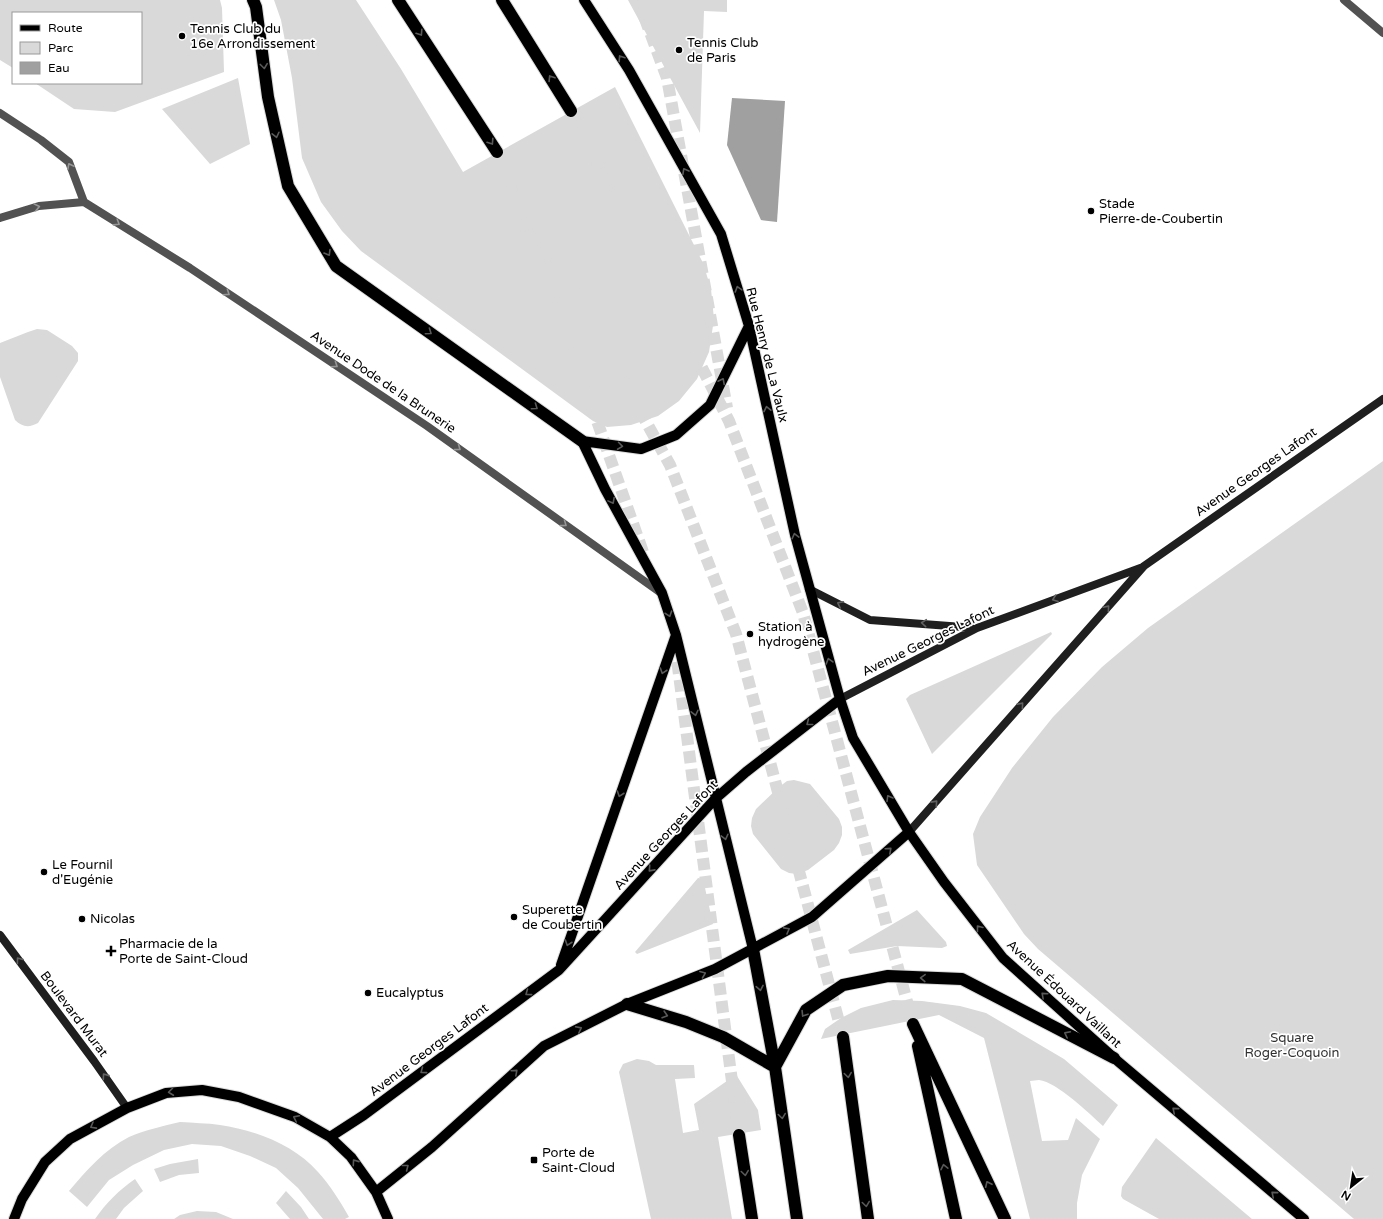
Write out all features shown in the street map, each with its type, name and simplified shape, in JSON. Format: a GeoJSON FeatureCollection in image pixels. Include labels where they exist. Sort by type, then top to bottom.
{"type":"FeatureCollection","features":[{"type":"Feature","properties":{"kind":"highway"},"geometry":{"type":"LineString","coordinates":[[253,0],[256,7],[268,97],[288,186],[336,266],[582,441]]}},
{"type":"Feature","properties":{"kind":"highway"},"geometry":{"type":"LineString","coordinates":[[398,0],[497,152]]}},
{"type":"Feature","properties":{"kind":"highway"},"geometry":{"type":"LineString","coordinates":[[502,0],[571,112]]}},
{"type":"Feature","properties":{"kind":"highway"},"geometry":{"type":"LineString","coordinates":[[753,949],[775,1067],[797,1219]]}},
{"type":"Feature","properties":{"kind":"highway"},"geometry":{"type":"LineString","coordinates":[[775,1067],[806,1010],[844,985],[888,976],[962,979],[1114,1058]]}},
{"type":"Feature","properties":{"kind":"highway"},"geometry":{"type":"LineString","coordinates":[[627,1004],[686,1022],[723,1037],[775,1067]]}},
{"type":"Feature","properties":{"kind":"highway"},"geometry":{"type":"LineString","coordinates":[[956,1219],[913,1024],[1005,1219]]}},
{"type":"Feature","properties":{"kind":"highway"},"geometry":{"type":"LineString","coordinates":[[843,1037],[868,1219]]}},
{"type":"Feature","properties":{"kind":"highway"},"geometry":{"type":"LineString","coordinates":[[739,1134],[752,1219]]}},
{"type":"Feature","properties":{"kind":"main road","name":"Rue Henry de La Vaulx"},"geometry":{"type":"LineString","coordinates":[[584,0],[629,70],[721,234],[749,326],[794,535],[840,699]]}},
{"type":"Feature","properties":{"kind":"main road"},"geometry":{"type":"LineString","coordinates":[[582,441],[640,449],[676,434],[710,405],[749,326]]}},
{"type":"Feature","properties":{"kind":"main road","name":"Avenue Georges Lafont"},"geometry":{"type":"LineString","coordinates":[[376,1192],[432,1147],[544,1046],[627,1004],[715,968],[812,917],[909,832],[1144,566],[1383,399]]}},
{"type":"Feature","properties":{"kind":"main road"},"geometry":{"type":"LineString","coordinates":[[582,441],[605,488],[662,594],[676,635],[753,949]]}},
{"type":"Feature","properties":{"kind":"main road","name":"Avenue Georges Lafont"},"geometry":{"type":"LineString","coordinates":[[330,1137],[364,1115],[559,970],[715,799],[746,772],[840,699],[977,628],[1144,566]]}},
{"type":"Feature","properties":{"kind":"main road"},"geometry":{"type":"LineString","coordinates":[[809,589],[870,620],[977,628]]}},
{"type":"Feature","properties":{"kind":"main road"},"geometry":{"type":"LineString","coordinates":[[559,970],[676,635]]}},
{"type":"Feature","properties":{"kind":"main road","name":"Avenue Édouard Vaillant"},"geometry":{"type":"LineString","coordinates":[[840,699],[853,738],[909,832],[944,882],[1003,958],[1114,1058],[1304,1219]]}},
{"type":"Feature","properties":{"kind":"main road","name":"Boulevard Murat"},"geometry":{"type":"LineString","coordinates":[[0,935],[94,1061],[127,1108]]}},
{"type":"Feature","properties":{"kind":"main road"},"geometry":{"type":"LineString","coordinates":[[14,1219],[22,1199],[45,1162],[70,1139],[127,1108],[166,1093],[202,1090],[239,1098],[295,1117],[330,1137],[351,1157],[376,1192],[388,1219]]}},
{"type":"Feature","properties":{"kind":"street"},"geometry":{"type":"LineString","coordinates":[[1344,0],[1383,33]]}},
{"type":"Feature","properties":{"kind":"street"},"geometry":{"type":"LineString","coordinates":[[0,113],[41,140],[69,162],[84,202],[39,206],[0,218]]}},
{"type":"Feature","properties":{"kind":"street","name":"Avenue Dode de la Brunerie"},"geometry":{"type":"LineString","coordinates":[[84,202],[190,268],[427,426],[662,594]]}},
{"type":"Feature","properties":{"kind":"green space","name":"Tennis Club du 16e Arrondissement"},"geometry":{"type":"Polygon","coordinates":[[[0,0],[220,0],[222,8],[224,72],[115,112],[74,109],[36,84],[142,84],[142,12],[12,12],[12,67],[0,60],[0,0]]]}},
{"type":"Feature","properties":{"kind":"green space"},"geometry":{"type":"Polygon","coordinates":[[[274,0],[356,0],[401,69],[463,172],[615,87],[703,263],[711,289],[714,319],[709,352],[697,379],[679,401],[658,416],[631,425],[607,427],[593,421],[361,251],[342,231],[321,202],[302,158],[292,78],[281,20],[274,0]]]}},
{"type":"Feature","properties":{"kind":"green space","name":"Tennis Club de Paris"},"geometry":{"type":"Polygon","coordinates":[[[628,0],[727,0],[727,12],[704,11],[700,133],[628,0]]]}},
{"type":"Feature","properties":{"kind":"green space"},"geometry":{"type":"Polygon","coordinates":[[[238,78],[250,144],[210,164],[162,109],[238,78]]]}},
{"type":"Feature","properties":{"kind":"green space"},"geometry":{"type":"Polygon","coordinates":[[[37,329],[47,330],[72,346],[78,353],[78,361],[38,423],[32,426],[26,426],[15,420],[0,377],[0,343],[37,329]]]}},
{"type":"Feature","properties":{"kind":"green space","name":"Square Roger-Coquoin"},"geometry":{"type":"Polygon","coordinates":[[[1383,461],[1383,1219],[1354,1219],[1038,949],[1024,934],[977,865],[973,834],[980,817],[1012,768],[1053,717],[1102,667],[1148,628],[1383,461]]]}},
{"type":"Feature","properties":{"kind":"green space"},"geometry":{"type":"Polygon","coordinates":[[[1051,632],[1052,634],[932,754],[906,699],[910,695],[1051,632]]]}},
{"type":"Feature","properties":{"kind":"green space"},"geometry":{"type":"Polygon","coordinates":[[[794,780],[810,784],[839,819],[842,827],[842,835],[834,850],[808,870],[797,874],[789,873],[781,869],[753,834],[751,826],[752,818],[756,809],[779,787],[787,781],[794,780]]]}},
{"type":"Feature","properties":{"kind":"green space"},"geometry":{"type":"Polygon","coordinates":[[[698,878],[703,879],[713,924],[637,954],[635,952],[698,878]]]}},
{"type":"Feature","properties":{"kind":"green space"},"geometry":{"type":"Polygon","coordinates":[[[917,910],[946,942],[947,946],[942,948],[897,946],[850,954],[848,950],[917,910]]]}},
{"type":"Feature","properties":{"kind":"green space"},"geometry":{"type":"Polygon","coordinates":[[[893,1000],[922,1001],[960,1006],[986,1013],[1064,1059],[1118,1105],[1103,1126],[1073,1099],[1055,1086],[1039,1080],[1030,1081],[1042,1141],[1068,1140],[1076,1118],[1100,1139],[1082,1175],[1077,1203],[1077,1219],[1030,1219],[984,1038],[939,1015],[821,1039],[825,1029],[841,1018],[861,1008],[893,1000]]]}},
{"type":"Feature","properties":{"kind":"green space"},"geometry":{"type":"Polygon","coordinates":[[[637,1059],[649,1061],[656,1065],[694,1065],[695,1078],[675,1079],[683,1133],[699,1130],[694,1104],[734,1076],[737,1076],[758,1110],[761,1130],[718,1137],[732,1219],[651,1219],[619,1072],[623,1064],[637,1059]]]}},
{"type":"Feature","properties":{"kind":"green space"},"geometry":{"type":"Polygon","coordinates":[[[180,1122],[233,1127],[260,1135],[286,1147],[308,1162],[327,1182],[349,1217],[345,1219],[323,1219],[298,1188],[276,1168],[250,1156],[221,1146],[192,1144],[164,1150],[133,1165],[109,1180],[87,1207],[69,1191],[96,1161],[120,1142],[141,1132],[180,1122]]]}},
{"type":"Feature","properties":{"kind":"green space"},"geometry":{"type":"Polygon","coordinates":[[[1156,1138],[1252,1219],[1159,1219],[1123,1199],[1121,1196],[1122,1187],[1156,1138]]]}},
{"type":"Feature","properties":{"kind":"green space"},"geometry":{"type":"Polygon","coordinates":[[[198,1159],[199,1173],[179,1175],[160,1182],[154,1169],[170,1164],[198,1159]]]}},
{"type":"Feature","properties":{"kind":"green space"},"geometry":{"type":"Polygon","coordinates":[[[135,1179],[143,1191],[124,1208],[116,1219],[95,1219],[113,1197],[135,1179]]]}},
{"type":"Feature","properties":{"kind":"green space"},"geometry":{"type":"Polygon","coordinates":[[[286,1191],[301,1207],[309,1219],[290,1219],[276,1203],[286,1191]]]}},
{"type":"Feature","properties":{"kind":"green space"},"geometry":{"type":"Polygon","coordinates":[[[197,1211],[216,1212],[233,1219],[174,1219],[180,1215],[197,1211]]]}},
{"type":"Feature","properties":{"kind":"water"},"geometry":{"type":"Polygon","coordinates":[[[732,98],[785,101],[777,222],[761,220],[727,145],[732,98]]]}},
{"type":"Feature","properties":{"kind":"tunnel"},"geometry":{"type":"LineString","coordinates":[[638,0],[667,78],[727,408]]}},
{"type":"Feature","properties":{"kind":"tunnel"},"geometry":{"type":"LineString","coordinates":[[571,111],[729,421],[803,613],[913,1024]]}},
{"type":"Feature","properties":{"kind":"tunnel"},"geometry":{"type":"LineString","coordinates":[[497,152],[575,358],[644,555]]}},
{"type":"Feature","properties":{"kind":"tunnel"},"geometry":{"type":"LineString","coordinates":[[518,190],[670,465],[736,634],[843,1037]]}},
{"type":"Feature","properties":{"kind":"tunnel"},"geometry":{"type":"LineString","coordinates":[[675,644],[739,1135]]}},
{"type":"Feature","properties":{"kind":"place","name":"Tennis Club du 16e Arrondissement"},"geometry":{"type":"Point","coordinates":[182,36]}},
{"type":"Feature","properties":{"kind":"place","name":"Tennis Club de Paris"},"geometry":{"type":"Point","coordinates":[679,50]}},
{"type":"Feature","properties":{"kind":"place","name":"Stade Pierre-de-Coubertin"},"geometry":{"type":"Point","coordinates":[1091,211]}},
{"type":"Feature","properties":{"kind":"place","name":"Station à hydrogène"},"geometry":{"type":"Point","coordinates":[750,634]}},
{"type":"Feature","properties":{"kind":"place","name":"Le Fournil d'Eugénie"},"geometry":{"type":"Point","coordinates":[44,872]}},
{"type":"Feature","properties":{"kind":"place","name":"Superette de Coubertin"},"geometry":{"type":"Point","coordinates":[514,917]}},
{"type":"Feature","properties":{"kind":"place","name":"Nicolas"},"geometry":{"type":"Point","coordinates":[82,919]}},
{"type":"Feature","properties":{"kind":"place","name":"Pharmacie de la Porte de Saint-Cloud"},"geometry":{"type":"Point","coordinates":[111,951]}},
{"type":"Feature","properties":{"kind":"place","name":"Eucalyptus"},"geometry":{"type":"Point","coordinates":[368,993]}},
{"type":"Feature","properties":{"kind":"place","name":"Porte de Saint-Cloud"},"geometry":{"type":"Point","coordinates":[534,1160]}}]}
